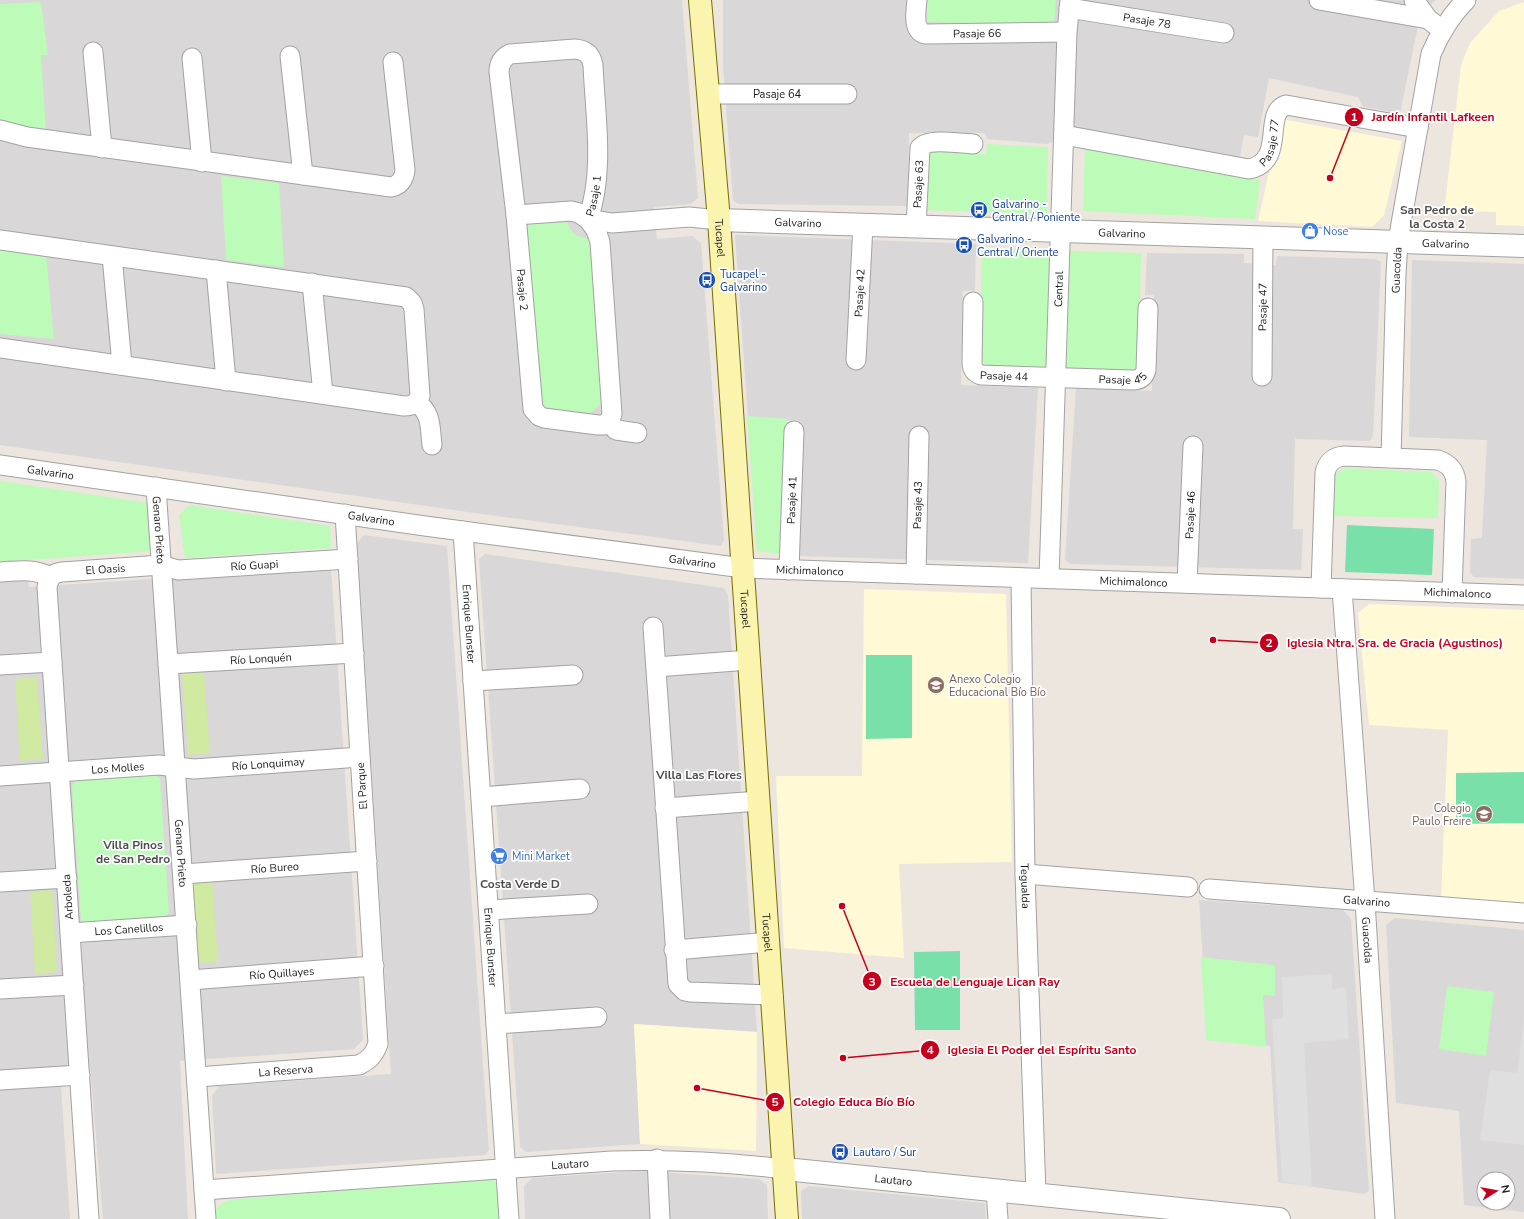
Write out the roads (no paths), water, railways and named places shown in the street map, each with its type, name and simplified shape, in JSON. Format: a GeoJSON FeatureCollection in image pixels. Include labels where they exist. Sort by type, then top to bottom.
{"type":"FeatureCollection","features":[{"type":"Feature","properties":{"kind":"main road","name":"Tucapel"},"geometry":{"type":"LineString","coordinates":[[700,0],[719,220],[785,1169],[787,1219]]}},
{"type":"Feature","properties":{"kind":"street","name":"Pasaje 66"},"geometry":{"type":"LineString","coordinates":[[916,0],[916,25],[918,30],[925,34],[1067,32]]}},
{"type":"Feature","properties":{"kind":"street"},"geometry":{"type":"LineString","coordinates":[[1319,0],[1435,25]]}},
{"type":"Feature","properties":{"kind":"street"},"geometry":{"type":"LineString","coordinates":[[1414,0],[1435,25]]}},
{"type":"Feature","properties":{"kind":"street","name":"Guacolda"},"geometry":{"type":"LineString","coordinates":[[1391,458],[1398,242],[1432,54],[1435,25],[1457,9],[1466,0]]}},
{"type":"Feature","properties":{"kind":"street","name":"Central"},"geometry":{"type":"LineString","coordinates":[[1049,578],[1067,32],[1070,4]]}},
{"type":"Feature","properties":{"kind":"street","name":"Pasaje 78"},"geometry":{"type":"LineString","coordinates":[[1070,4],[1224,34]]}},
{"type":"Feature","properties":{"kind":"street","name":"Pasaje 1"},"geometry":{"type":"LineString","coordinates":[[503,60],[506,56],[514,53],[575,49],[584,50],[590,56],[593,65],[598,154],[594,202],[588,219],[596,230],[600,242],[612,414],[609,422]]}},
{"type":"Feature","properties":{"kind":"street"},"geometry":{"type":"LineString","coordinates":[[93,52],[102,148]]}},
{"type":"Feature","properties":{"kind":"street"},"geometry":{"type":"LineString","coordinates":[[290,56],[303,176]]}},
{"type":"Feature","properties":{"kind":"street"},"geometry":{"type":"LineString","coordinates":[[192,58],[202,162]]}},
{"type":"Feature","properties":{"kind":"street","name":"Pasaje 2"},"geometry":{"type":"LineString","coordinates":[[503,60],[500,63],[499,72],[516,215],[533,409],[539,416],[544,418],[598,425],[604,425],[609,422]]}},
{"type":"Feature","properties":{"kind":"street"},"geometry":{"type":"LineString","coordinates":[[0,130],[27,137],[102,148],[391,187],[400,183],[405,170],[393,62]]}},
{"type":"Feature","properties":{"kind":"street","name":"Pasaje 64"},"geometry":{"type":"LineString","coordinates":[[708,94],[847,94]]}},
{"type":"Feature","properties":{"kind":"street","name":"Pasaje 77"},"geometry":{"type":"LineString","coordinates":[[1064,135],[1249,169],[1261,165],[1267,159],[1270,152],[1277,113],[1282,106],[1286,105],[1418,128]]}},
{"type":"Feature","properties":{"kind":"street","name":"Pasaje 63"},"geometry":{"type":"LineString","coordinates":[[916,227],[920,148],[922,145],[930,142],[973,144]]}},
{"type":"Feature","properties":{"kind":"street"},"geometry":{"type":"LineString","coordinates":[[516,215],[572,211],[579,213],[588,219],[612,223],[689,217],[719,220]]}},
{"type":"Feature","properties":{"kind":"street","name":"Galvarino"},"geometry":{"type":"LineString","coordinates":[[719,220],[1524,246]]}},
{"type":"Feature","properties":{"kind":"street","name":"Pasaje 42"},"geometry":{"type":"LineString","coordinates":[[856,360],[863,225]]}},
{"type":"Feature","properties":{"kind":"street","name":"Pasaje 47"},"geometry":{"type":"LineString","coordinates":[[1262,376],[1263,238]]}},
{"type":"Feature","properties":{"kind":"street"},"geometry":{"type":"LineString","coordinates":[[0,240],[312,283],[401,296],[410,299],[414,308],[420,396],[413,405],[404,406],[0,348]]}},
{"type":"Feature","properties":{"kind":"street"},"geometry":{"type":"LineString","coordinates":[[112,256],[122,365]]}},
{"type":"Feature","properties":{"kind":"street"},"geometry":{"type":"LineString","coordinates":[[216,270],[226,381]]}},
{"type":"Feature","properties":{"kind":"street"},"geometry":{"type":"LineString","coordinates":[[312,283],[323,394]]}},
{"type":"Feature","properties":{"kind":"street","name":"Pasaje 44"},"geometry":{"type":"LineString","coordinates":[[973,302],[972,367],[975,371],[982,375],[1056,378]]}},
{"type":"Feature","properties":{"kind":"street","name":"Pasaje 45"},"geometry":{"type":"LineString","coordinates":[[1056,378],[1132,380],[1142,378],[1146,370],[1148,308]]}},
{"type":"Feature","properties":{"kind":"street"},"geometry":{"type":"LineString","coordinates":[[416,403],[424,408],[427,413],[432,445]]}},
{"type":"Feature","properties":{"kind":"street"},"geometry":{"type":"LineString","coordinates":[[609,422],[616,430],[637,433]]}},
{"type":"Feature","properties":{"kind":"street","name":"Pasaje 41"},"geometry":{"type":"LineString","coordinates":[[789,570],[794,431]]}},
{"type":"Feature","properties":{"kind":"street","name":"Pasaje 43"},"geometry":{"type":"LineString","coordinates":[[916,574],[919,436]]}},
{"type":"Feature","properties":{"kind":"street","name":"Pasaje 46"},"geometry":{"type":"LineString","coordinates":[[1187,584],[1193,446]]}},
{"type":"Feature","properties":{"kind":"street"},"geometry":{"type":"LineString","coordinates":[[1321,588],[1326,467],[1331,461],[1339,457],[1391,458],[1438,460],[1445,462],[1454,471],[1456,482],[1452,592]]}},
{"type":"Feature","properties":{"kind":"street","name":"Galvarino"},"geometry":{"type":"LineString","coordinates":[[0,465],[463,531],[743,568]]}},
{"type":"Feature","properties":{"kind":"street","name":"Genaro Prieto"},"geometry":{"type":"LineString","coordinates":[[156,487],[206,1219]]}},
{"type":"Feature","properties":{"kind":"street","name":"El Parque"},"geometry":{"type":"LineString","coordinates":[[345,514],[378,1038],[378,1044],[371,1056]]}},
{"type":"Feature","properties":{"kind":"street","name":"Enrique Bunster"},"geometry":{"type":"LineString","coordinates":[[463,531],[509,1219]]}},
{"type":"Feature","properties":{"kind":"street","name":"Río Guapi"},"geometry":{"type":"LineString","coordinates":[[162,565],[178,570],[348,559]]}},
{"type":"Feature","properties":{"kind":"street","name":"El Oasis"},"geometry":{"type":"LineString","coordinates":[[51,576],[62,572],[162,565]]}},
{"type":"Feature","properties":{"kind":"street","name":"Michimalonco"},"geometry":{"type":"LineString","coordinates":[[743,568],[1524,595]]}},
{"type":"Feature","properties":{"kind":"street"},"geometry":{"type":"LineString","coordinates":[[0,572],[30,570],[39,571],[51,576]]}},
{"type":"Feature","properties":{"kind":"street","name":"Arboleda"},"geometry":{"type":"LineString","coordinates":[[51,576],[47,587],[89,1219]]}},
{"type":"Feature","properties":{"kind":"street","name":"Tegualda"},"geometry":{"type":"LineString","coordinates":[[1021,578],[1025,874],[1036,1194]]}},
{"type":"Feature","properties":{"kind":"street","name":"Guacolda"},"geometry":{"type":"LineString","coordinates":[[1342,589],[1365,902],[1385,1219]]}},
{"type":"Feature","properties":{"kind":"street"},"geometry":{"type":"LineString","coordinates":[[653,627],[674,950],[678,984],[685,991],[773,996]]}},
{"type":"Feature","properties":{"kind":"street","name":"Río Lonquén"},"geometry":{"type":"LineString","coordinates":[[168,664],[354,653]]}},
{"type":"Feature","properties":{"kind":"street"},"geometry":{"type":"LineString","coordinates":[[656,667],[749,660]]}},
{"type":"Feature","properties":{"kind":"street"},"geometry":{"type":"LineString","coordinates":[[0,665],[52,662]]}},
{"type":"Feature","properties":{"kind":"street"},"geometry":{"type":"LineString","coordinates":[[473,682],[573,675]]}},
{"type":"Feature","properties":{"kind":"street","name":"Río Lonquimay"},"geometry":{"type":"LineString","coordinates":[[175,767],[194,769],[360,757]]}},
{"type":"Feature","properties":{"kind":"street","name":"Los Molles"},"geometry":{"type":"LineString","coordinates":[[0,776],[159,765],[175,767]]}},
{"type":"Feature","properties":{"kind":"street"},"geometry":{"type":"LineString","coordinates":[[481,797],[580,789]]}},
{"type":"Feature","properties":{"kind":"street"},"geometry":{"type":"LineString","coordinates":[[665,808],[759,801]]}},
{"type":"Feature","properties":{"kind":"street","name":"Río Bureo"},"geometry":{"type":"LineString","coordinates":[[183,874],[367,861]]}},
{"type":"Feature","properties":{"kind":"street"},"geometry":{"type":"LineString","coordinates":[[1025,874],[1188,887]]}},
{"type":"Feature","properties":{"kind":"street"},"geometry":{"type":"LineString","coordinates":[[0,882],[67,878]]}},
{"type":"Feature","properties":{"kind":"street","name":"Galvarino"},"geometry":{"type":"LineString","coordinates":[[1209,889],[1524,913]]}},
{"type":"Feature","properties":{"kind":"street"},"geometry":{"type":"LineString","coordinates":[[489,910],[588,904]]}},
{"type":"Feature","properties":{"kind":"street","name":"Los Canelillos"},"geometry":{"type":"LineString","coordinates":[[70,933],[186,925]]}},
{"type":"Feature","properties":{"kind":"street"},"geometry":{"type":"LineString","coordinates":[[674,950],[769,942]]}},
{"type":"Feature","properties":{"kind":"street","name":"Río Quillayes"},"geometry":{"type":"LineString","coordinates":[[190,980],[374,966]]}},
{"type":"Feature","properties":{"kind":"street"},"geometry":{"type":"LineString","coordinates":[[0,989],[74,985]]}},
{"type":"Feature","properties":{"kind":"street"},"geometry":{"type":"LineString","coordinates":[[496,1024],[597,1017]]}},
{"type":"Feature","properties":{"kind":"street","name":"La Reserva"},"geometry":{"type":"LineString","coordinates":[[197,1077],[351,1066],[366,1062],[371,1056]]}},
{"type":"Feature","properties":{"kind":"street"},"geometry":{"type":"LineString","coordinates":[[0,1080],[80,1075]]}},
{"type":"Feature","properties":{"kind":"street"},"geometry":{"type":"LineString","coordinates":[[657,1159],[660,1219]]}},
{"type":"Feature","properties":{"kind":"street","name":"Lautaro"},"geometry":{"type":"LineString","coordinates":[[204,1190],[506,1168],[657,1159],[734,1162],[785,1169],[1036,1194],[1145,1212],[1279,1219]]}},
{"type":"Feature","properties":{"kind":"street"},"geometry":{"type":"LineString","coordinates":[[996,1190],[998,1219]]}},
{"type":"Feature","properties":{"kind":"place","name":"Jardín Infantil Lafkeen"},"geometry":{"type":"Point","coordinates":[1330,178]}},
{"type":"Feature","properties":{"kind":"place","name":"Galvarino - Central / Poniente"},"geometry":{"type":"Point","coordinates":[979,210]}},
{"type":"Feature","properties":{"kind":"place","name":"Nose"},"geometry":{"type":"Point","coordinates":[1310,231]}},
{"type":"Feature","properties":{"kind":"place","name":"Galvarino - Central / Oriente"},"geometry":{"type":"Point","coordinates":[964,245]}},
{"type":"Feature","properties":{"kind":"place","name":"Tucapel - Galvarino"},"geometry":{"type":"Point","coordinates":[707,280]}},
{"type":"Feature","properties":{"kind":"place","name":"Iglesia Ntra. Sra. de Gracia (Agustinos)"},"geometry":{"type":"Point","coordinates":[1213,640]}},
{"type":"Feature","properties":{"kind":"place","name":"Anexo Colegio Educacional Bío Bío"},"geometry":{"type":"Point","coordinates":[936,685]}},
{"type":"Feature","properties":{"kind":"place","name":"Colegio Paulo Freire"},"geometry":{"type":"Point","coordinates":[1484,814]}},
{"type":"Feature","properties":{"kind":"place","name":"Mini Market"},"geometry":{"type":"Point","coordinates":[499,856]}},
{"type":"Feature","properties":{"kind":"place","name":"Escuela de Lenguaje Lican Ray"},"geometry":{"type":"Point","coordinates":[842,906]}},
{"type":"Feature","properties":{"kind":"place","name":"Iglesia El Poder del Espíritu Santo"},"geometry":{"type":"Point","coordinates":[843,1058]}},
{"type":"Feature","properties":{"kind":"place","name":"Colegio Educa Bío Bío"},"geometry":{"type":"Point","coordinates":[697,1088]}},
{"type":"Feature","properties":{"kind":"place","name":"Lautaro / Sur"},"geometry":{"type":"Point","coordinates":[840,1152]}},
{"type":"Feature","properties":{"kind":"district","name":"San Pedro de la Costa 2"},"geometry":{"type":"Point","coordinates":[1437,217]}},
{"type":"Feature","properties":{"kind":"district","name":"Villa Las Flores"},"geometry":{"type":"Point","coordinates":[699,775]}},
{"type":"Feature","properties":{"kind":"district","name":"Villa Pinos de San Pedro"},"geometry":{"type":"Point","coordinates":[133,852]}},
{"type":"Feature","properties":{"kind":"district","name":"Costa Verde D"},"geometry":{"type":"Point","coordinates":[520,884]}}]}
